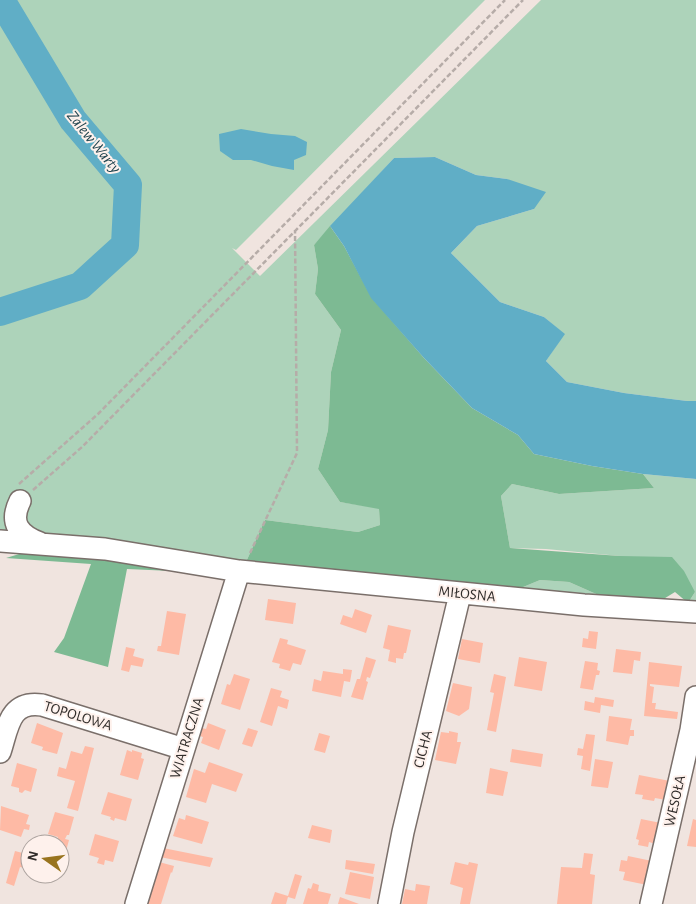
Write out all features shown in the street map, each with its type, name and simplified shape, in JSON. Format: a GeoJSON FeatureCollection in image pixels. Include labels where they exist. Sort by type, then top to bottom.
{"type":"FeatureCollection","features":[{"type":"Feature","properties":{"kind":"street"},"geometry":{"type":"LineString","coordinates":[[16,495],[15,520],[20,530],[30,539],[44,544]]}},
{"type":"Feature","properties":{"kind":"street","name":"MIŁOSNA"},"geometry":{"type":"LineString","coordinates":[[0,541],[105,549],[239,571],[460,594],[584,605],[696,612]]}},
{"type":"Feature","properties":{"kind":"street","name":"WIATRACZNA"},"geometry":{"type":"LineString","coordinates":[[136,904],[239,571]]}},
{"type":"Feature","properties":{"kind":"street","name":"CICHA"},"geometry":{"type":"LineString","coordinates":[[389,904],[403,832],[460,594]]}},
{"type":"Feature","properties":{"kind":"street","name":"WESOŁA"},"geometry":{"type":"LineString","coordinates":[[651,904],[691,730],[696,697]]}},
{"type":"Feature","properties":{"kind":"street","name":"TOPOLOWA"},"geometry":{"type":"LineString","coordinates":[[0,752],[16,710],[23,705],[32,703],[42,704],[184,749]]}},
{"type":"Feature","properties":{"kind":"path"},"geometry":{"type":"LineString","coordinates":[[16,495],[505,0]]}},
{"type":"Feature","properties":{"kind":"path"},"geometry":{"type":"LineString","coordinates":[[16,495],[82,447],[523,0]]}},
{"type":"Feature","properties":{"kind":"path"},"geometry":{"type":"LineString","coordinates":[[239,571],[246,562],[297,453],[295,230]]}},
{"type":"Feature","properties":{"kind":"green space"},"geometry":{"type":"Polygon","coordinates":[[[0,0],[485,0],[236,250],[232,248],[260,276],[541,0],[696,0],[696,401],[624,393],[567,382],[546,361],[564,334],[544,317],[500,302],[451,253],[477,226],[534,209],[507,179],[476,175],[435,157],[394,158],[314,245],[318,269],[315,294],[341,330],[331,372],[328,430],[318,469],[340,502],[379,508],[380,525],[358,532],[265,520],[246,562],[0,540],[0,0]]]}},
{"type":"Feature","properties":{"kind":"green space"},"geometry":{"type":"Polygon","coordinates":[[[330,226],[344,246],[372,298],[424,358],[472,408],[518,435],[534,454],[643,474],[654,488],[559,494],[512,484],[501,496],[510,548],[620,556],[672,557],[684,571],[695,592],[688,603],[675,592],[657,603],[603,597],[569,582],[540,580],[516,590],[246,562],[265,520],[358,532],[380,525],[379,509],[340,502],[318,469],[328,430],[331,372],[341,330],[315,294],[318,269],[314,245],[330,226]]]}},
{"type":"Feature","properties":{"kind":"green space"},"geometry":{"type":"Polygon","coordinates":[[[643,474],[696,479],[696,604],[688,603],[695,592],[620,556],[546,549],[510,548],[501,496],[512,484],[559,494],[654,488],[643,474]]]}},
{"type":"Feature","properties":{"kind":"green space"},"geometry":{"type":"Polygon","coordinates":[[[26,552],[82,556],[174,568],[172,571],[127,569],[108,667],[54,652],[64,638],[91,564],[6,558],[26,552]]]}},
{"type":"Feature","properties":{"kind":"green space"},"geometry":{"type":"Polygon","coordinates":[[[540,580],[569,582],[603,597],[516,590],[540,580]]]}},
{"type":"Feature","properties":{"kind":"water"},"geometry":{"type":"Polygon","coordinates":[[[241,129],[295,136],[307,142],[306,155],[294,160],[294,170],[251,160],[233,160],[220,151],[219,134],[241,129]]]}},
{"type":"Feature","properties":{"kind":"water"},"geometry":{"type":"Polygon","coordinates":[[[435,157],[476,175],[507,179],[546,192],[534,209],[477,226],[451,253],[500,302],[544,317],[565,334],[546,361],[567,382],[624,393],[696,401],[696,479],[643,474],[534,454],[518,435],[472,408],[424,358],[371,298],[344,246],[330,226],[394,158],[435,157]]]}},
{"type":"Feature","properties":{"kind":"building"},"geometry":{"type":"Polygon","coordinates":[[[268,599],[296,603],[293,624],[265,620],[268,599]]]}},
{"type":"Feature","properties":{"kind":"building"},"geometry":{"type":"Polygon","coordinates":[[[355,609],[372,615],[366,633],[340,624],[343,615],[352,618],[355,609]]]}},
{"type":"Feature","properties":{"kind":"building"},"geometry":{"type":"Polygon","coordinates":[[[167,611],[186,614],[179,655],[157,651],[158,646],[161,646],[167,611]]]}},
{"type":"Feature","properties":{"kind":"building"},"geometry":{"type":"Polygon","coordinates":[[[388,625],[411,630],[406,653],[404,653],[403,659],[396,658],[396,663],[388,661],[390,650],[383,648],[388,625]]]}},
{"type":"Feature","properties":{"kind":"building"},"geometry":{"type":"Polygon","coordinates":[[[589,631],[598,632],[596,649],[582,647],[583,638],[588,639],[589,631]]]}},
{"type":"Feature","properties":{"kind":"building"},"geometry":{"type":"Polygon","coordinates":[[[280,638],[288,640],[287,644],[306,650],[301,665],[293,663],[290,671],[279,668],[280,664],[272,662],[280,638]]]}},
{"type":"Feature","properties":{"kind":"building"},"geometry":{"type":"Polygon","coordinates":[[[462,639],[483,643],[480,663],[458,659],[462,639]]]}},
{"type":"Feature","properties":{"kind":"building"},"geometry":{"type":"Polygon","coordinates":[[[126,647],[135,649],[133,656],[144,659],[142,667],[131,665],[129,672],[121,670],[126,647]]]}},
{"type":"Feature","properties":{"kind":"building"},"geometry":{"type":"Polygon","coordinates":[[[616,649],[641,652],[640,661],[634,660],[632,674],[613,672],[616,649]]]}},
{"type":"Feature","properties":{"kind":"building"},"geometry":{"type":"Polygon","coordinates":[[[366,657],[376,660],[370,678],[367,677],[366,681],[368,682],[363,700],[351,697],[357,679],[360,679],[366,657]]]}},
{"type":"Feature","properties":{"kind":"building"},"geometry":{"type":"Polygon","coordinates":[[[519,657],[547,662],[542,691],[514,686],[519,657]]]}},
{"type":"Feature","properties":{"kind":"building"},"geometry":{"type":"Polygon","coordinates":[[[585,661],[598,663],[597,670],[600,671],[599,675],[596,675],[593,690],[580,688],[585,661]]]}},
{"type":"Feature","properties":{"kind":"building"},"geometry":{"type":"Polygon","coordinates":[[[649,662],[682,666],[679,687],[650,684],[650,686],[654,687],[652,703],[656,703],[655,709],[678,712],[677,719],[644,716],[649,662]]]}},
{"type":"Feature","properties":{"kind":"building"},"geometry":{"type":"Polygon","coordinates":[[[343,669],[352,670],[350,682],[344,681],[341,697],[312,691],[314,679],[321,681],[323,671],[343,674],[343,669]]]}},
{"type":"Feature","properties":{"kind":"building"},"geometry":{"type":"Polygon","coordinates":[[[234,674],[250,679],[240,710],[221,704],[227,684],[230,685],[234,674]]]}},
{"type":"Feature","properties":{"kind":"building"},"geometry":{"type":"Polygon","coordinates":[[[494,674],[506,677],[496,732],[487,730],[494,693],[490,692],[494,674]]]}},
{"type":"Feature","properties":{"kind":"building"},"geometry":{"type":"Polygon","coordinates":[[[453,683],[472,687],[469,709],[459,716],[446,711],[453,683]]]}},
{"type":"Feature","properties":{"kind":"building"},"geometry":{"type":"Polygon","coordinates":[[[271,688],[282,691],[280,697],[289,700],[287,709],[278,706],[272,726],[260,722],[271,688]]]}},
{"type":"Feature","properties":{"kind":"building"},"geometry":{"type":"Polygon","coordinates":[[[595,697],[614,700],[613,707],[601,705],[600,713],[584,710],[585,701],[594,703],[595,697]]]}},
{"type":"Feature","properties":{"kind":"building"},"geometry":{"type":"Polygon","coordinates":[[[609,716],[632,719],[630,730],[634,730],[634,736],[630,736],[628,745],[606,741],[609,716]]]}},
{"type":"Feature","properties":{"kind":"building"},"geometry":{"type":"Polygon","coordinates":[[[37,723],[63,733],[57,754],[42,750],[43,747],[31,743],[37,723]]]}},
{"type":"Feature","properties":{"kind":"building"},"geometry":{"type":"Polygon","coordinates":[[[208,723],[226,730],[219,750],[201,743],[203,737],[200,736],[202,728],[206,729],[208,723]]]}},
{"type":"Feature","properties":{"kind":"building"},"geometry":{"type":"Polygon","coordinates":[[[248,728],[258,731],[252,747],[242,744],[248,728]]]}},
{"type":"Feature","properties":{"kind":"building"},"geometry":{"type":"Polygon","coordinates":[[[449,731],[458,733],[457,742],[461,742],[456,764],[435,760],[441,732],[449,733],[449,731]]]}},
{"type":"Feature","properties":{"kind":"building"},"geometry":{"type":"Polygon","coordinates":[[[319,733],[330,736],[325,753],[314,750],[319,733]]]}},
{"type":"Feature","properties":{"kind":"building"},"geometry":{"type":"Polygon","coordinates":[[[586,734],[595,735],[590,771],[581,769],[583,756],[577,755],[578,748],[583,749],[586,734]]]}},
{"type":"Feature","properties":{"kind":"building"},"geometry":{"type":"Polygon","coordinates":[[[85,746],[94,748],[78,811],[67,808],[75,781],[57,776],[59,767],[66,769],[71,751],[82,754],[85,746]]]}},
{"type":"Feature","properties":{"kind":"building"},"geometry":{"type":"Polygon","coordinates":[[[512,749],[543,754],[541,767],[510,762],[512,749]]]}},
{"type":"Feature","properties":{"kind":"building"},"geometry":{"type":"Polygon","coordinates":[[[127,750],[142,753],[141,758],[144,759],[138,780],[120,775],[127,750]]]}},
{"type":"Feature","properties":{"kind":"building"},"geometry":{"type":"Polygon","coordinates":[[[595,759],[613,762],[608,788],[591,786],[595,759]]]}},
{"type":"Feature","properties":{"kind":"building"},"geometry":{"type":"Polygon","coordinates":[[[209,762],[243,774],[236,792],[212,784],[206,803],[186,797],[194,769],[205,773],[209,762]]]}},
{"type":"Feature","properties":{"kind":"building"},"geometry":{"type":"Polygon","coordinates":[[[17,763],[37,769],[31,792],[25,790],[22,793],[19,792],[19,788],[11,786],[17,763]]]}},
{"type":"Feature","properties":{"kind":"building"},"geometry":{"type":"Polygon","coordinates":[[[490,768],[508,772],[503,796],[486,793],[490,768]]]}},
{"type":"Feature","properties":{"kind":"building"},"geometry":{"type":"Polygon","coordinates":[[[639,775],[670,781],[666,800],[655,798],[654,801],[642,799],[643,795],[635,794],[639,775]]]}},
{"type":"Feature","properties":{"kind":"building"},"geometry":{"type":"Polygon","coordinates":[[[108,792],[132,799],[126,821],[115,818],[114,821],[110,819],[111,817],[101,814],[108,792]]]}},
{"type":"Feature","properties":{"kind":"building"},"geometry":{"type":"Polygon","coordinates":[[[1,806],[29,815],[26,824],[30,825],[29,830],[24,829],[20,837],[0,830],[1,806]]]}},
{"type":"Feature","properties":{"kind":"building"},"geometry":{"type":"Polygon","coordinates":[[[55,812],[74,817],[69,834],[48,834],[55,812]]]}},
{"type":"Feature","properties":{"kind":"building"},"geometry":{"type":"Polygon","coordinates":[[[186,815],[209,822],[202,844],[173,836],[179,818],[185,820],[186,815]]]}},
{"type":"Feature","properties":{"kind":"building"},"geometry":{"type":"Polygon","coordinates":[[[641,819],[661,823],[656,844],[649,842],[648,847],[638,845],[639,840],[636,839],[641,819]]]}},
{"type":"Feature","properties":{"kind":"building"},"geometry":{"type":"Polygon","coordinates":[[[693,819],[696,820],[696,847],[687,846],[693,819]]]}},
{"type":"Feature","properties":{"kind":"building"},"geometry":{"type":"Polygon","coordinates":[[[312,825],[332,830],[330,843],[308,838],[312,825]]]}},
{"type":"Feature","properties":{"kind":"building"},"geometry":{"type":"Polygon","coordinates":[[[95,834],[119,841],[113,862],[105,860],[104,865],[97,863],[99,858],[89,855],[95,834]]]}},
{"type":"Feature","properties":{"kind":"building"},"geometry":{"type":"Polygon","coordinates":[[[163,848],[213,858],[210,867],[160,857],[163,848]]]}},
{"type":"Feature","properties":{"kind":"building"},"geometry":{"type":"Polygon","coordinates":[[[15,851],[20,852],[20,867],[14,886],[6,883],[15,851]]]}},
{"type":"Feature","properties":{"kind":"building"},"geometry":{"type":"Polygon","coordinates":[[[584,853],[593,854],[590,874],[595,875],[592,904],[557,904],[561,867],[582,868],[584,853]]]}},
{"type":"Feature","properties":{"kind":"building"},"geometry":{"type":"Polygon","coordinates":[[[628,856],[652,861],[647,885],[623,880],[625,872],[619,871],[621,860],[627,861],[628,856]]]}},
{"type":"Feature","properties":{"kind":"building"},"geometry":{"type":"Polygon","coordinates":[[[346,860],[375,864],[373,874],[345,869],[346,860]]]}},
{"type":"Feature","properties":{"kind":"building"},"geometry":{"type":"Polygon","coordinates":[[[159,862],[174,866],[161,904],[147,904],[159,862]]]}},
{"type":"Feature","properties":{"kind":"building"},"geometry":{"type":"Polygon","coordinates":[[[455,862],[468,865],[469,862],[478,864],[470,904],[460,904],[463,888],[450,884],[455,862]]]}},
{"type":"Feature","properties":{"kind":"building"},"geometry":{"type":"Polygon","coordinates":[[[350,872],[374,877],[370,899],[345,894],[350,872]]]}},
{"type":"Feature","properties":{"kind":"building"},"geometry":{"type":"Polygon","coordinates":[[[295,874],[302,876],[295,899],[288,897],[286,904],[271,904],[275,892],[288,896],[295,874]]]}},
{"type":"Feature","properties":{"kind":"building"},"geometry":{"type":"Polygon","coordinates":[[[313,883],[319,885],[318,891],[331,894],[328,904],[303,904],[308,888],[311,889],[313,883]]]}},
{"type":"Feature","properties":{"kind":"building"},"geometry":{"type":"Polygon","coordinates":[[[416,884],[430,886],[427,904],[402,904],[405,889],[415,891],[416,884]]]}},
{"type":"Feature","properties":{"kind":"building"},"geometry":{"type":"Polygon","coordinates":[[[340,897],[359,904],[338,904],[340,897]]]}},
{"type":"Feature","properties":{"kind":"waterway","name":"Zalew Warty"},"geometry":{"type":"LineString","coordinates":[[0,312],[80,286],[125,245],[128,185],[73,120],[1,0]]}}]}
